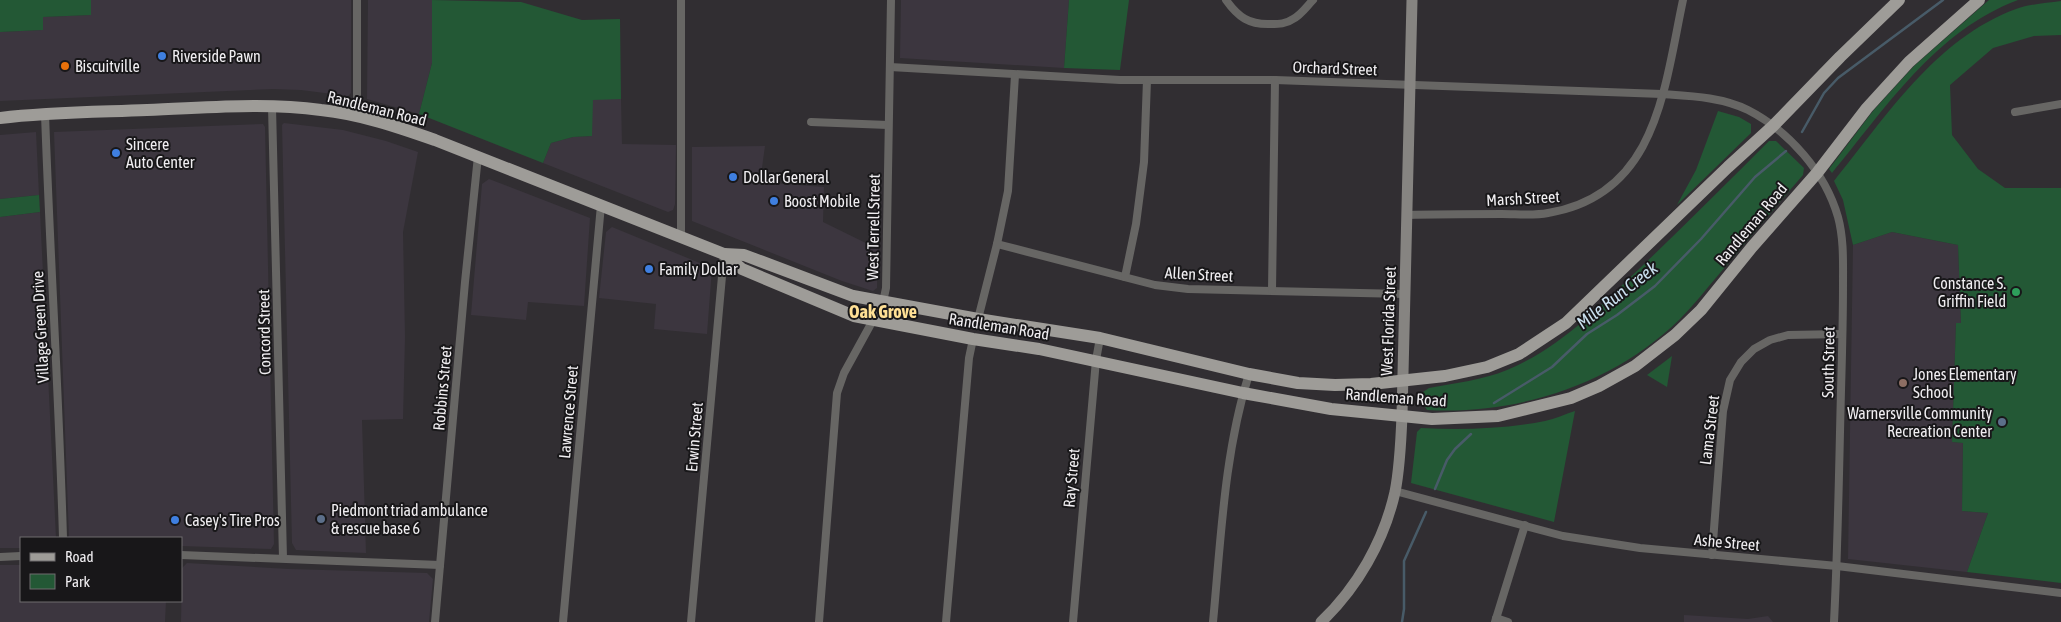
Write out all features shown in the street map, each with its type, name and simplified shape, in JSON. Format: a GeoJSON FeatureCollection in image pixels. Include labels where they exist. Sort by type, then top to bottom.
{"type":"FeatureCollection","features":[{"type":"Feature","properties":{"kind":"main road","name":"West Florida Street"},"geometry":{"type":"LineString","coordinates":[[1322,622],[1351,588],[1374,551],[1395,492],[1402,415],[1412,0]]}},
{"type":"Feature","properties":{"kind":"main road","name":"Randleman Road"},"geometry":{"type":"LineString","coordinates":[[724,254],[744,255],[853,296],[978,319],[1100,338],[1249,374],[1298,383],[1335,386],[1371,384],[1402,379],[1445,376],[1487,367],[1519,354],[1566,323],[1773,126],[1899,0]]}},
{"type":"Feature","properties":{"kind":"main road","name":"Randleman Road"},"geometry":{"type":"LineString","coordinates":[[0,118],[45,114],[272,106],[320,109],[357,116],[401,128],[478,156],[681,236],[724,254],[742,269],[854,316],[1096,360],[1243,394],[1332,408],[1432,419],[1498,416],[1571,398],[1599,386],[1634,366],[1675,335],[1701,310],[1752,247],[1817,173],[1867,108],[1909,62],[1979,0]]}},
{"type":"Feature","properties":{"kind":"street"},"geometry":{"type":"LineString","coordinates":[[357,116],[358,0]]}},
{"type":"Feature","properties":{"kind":"street"},"geometry":{"type":"LineString","coordinates":[[681,0],[681,236]]}},
{"type":"Feature","properties":{"kind":"street","name":"West Terrell Street"},"geometry":{"type":"LineString","coordinates":[[819,622],[838,392],[844,373],[883,302],[886,288],[891,0]]}},
{"type":"Feature","properties":{"kind":"street"},"geometry":{"type":"LineString","coordinates":[[1226,0],[1234,12],[1246,21],[1257,25],[1283,24],[1295,18],[1313,0]]}},
{"type":"Feature","properties":{"kind":"street","name":"Marsh Street"},"geometry":{"type":"LineString","coordinates":[[1407,215],[1546,214],[1570,209],[1594,199],[1615,184],[1631,166],[1644,145],[1662,94],[1683,0]]}},
{"type":"Feature","properties":{"kind":"street","name":"Orchard Street"},"geometry":{"type":"LineString","coordinates":[[890,67],[1015,75],[1147,80],[1410,83],[1662,94],[1721,101],[1747,110],[1773,126]]}},
{"type":"Feature","properties":{"kind":"street"},"geometry":{"type":"LineString","coordinates":[[978,319],[1008,191],[1015,75]]}},
{"type":"Feature","properties":{"kind":"street"},"geometry":{"type":"LineString","coordinates":[[1125,277],[1136,224],[1144,162],[1147,80]]}},
{"type":"Feature","properties":{"kind":"street"},"geometry":{"type":"LineString","coordinates":[[1272,290],[1275,80]]}},
{"type":"Feature","properties":{"kind":"street"},"geometry":{"type":"LineString","coordinates":[[2015,112],[2061,104]]}},
{"type":"Feature","properties":{"kind":"street","name":"Concord Street"},"geometry":{"type":"LineString","coordinates":[[272,106],[283,558]]}},
{"type":"Feature","properties":{"kind":"street","name":"Village Green Drive"},"geometry":{"type":"LineString","coordinates":[[45,114],[51,291],[57,370],[63,537]]}},
{"type":"Feature","properties":{"kind":"street"},"geometry":{"type":"LineString","coordinates":[[811,122],[888,126]]}},
{"type":"Feature","properties":{"kind":"street","name":"South Street"},"geometry":{"type":"LineString","coordinates":[[1773,126],[1807,158],[1817,173],[1838,217],[1842,238],[1842,334],[1834,622]]}},
{"type":"Feature","properties":{"kind":"street","name":"Robbins Street"},"geometry":{"type":"LineString","coordinates":[[434,622],[478,156]]}},
{"type":"Feature","properties":{"kind":"street","name":"Lawrence Street"},"geometry":{"type":"LineString","coordinates":[[563,622],[601,205]]}},
{"type":"Feature","properties":{"kind":"street","name":"Allen Street"},"geometry":{"type":"LineString","coordinates":[[997,244],[1155,285],[1188,289],[1405,294]]}},
{"type":"Feature","properties":{"kind":"street","name":"Erwin Street"},"geometry":{"type":"LineString","coordinates":[[691,622],[724,254]]}},
{"type":"Feature","properties":{"kind":"street","name":"Lama Street"},"geometry":{"type":"LineString","coordinates":[[1712,555],[1723,411],[1730,380],[1741,362],[1754,349],[1770,340],[1788,335],[1842,334]]}},
{"type":"Feature","properties":{"kind":"street","name":"Ray Street"},"geometry":{"type":"LineString","coordinates":[[1073,622],[1096,360],[1100,338]]}},
{"type":"Feature","properties":{"kind":"street"},"geometry":{"type":"LineString","coordinates":[[946,622],[969,358],[973,339]]}},
{"type":"Feature","properties":{"kind":"street"},"geometry":{"type":"LineString","coordinates":[[1213,622],[1225,493],[1234,426],[1249,374]]}},
{"type":"Feature","properties":{"kind":"street","name":"Ashe Street"},"geometry":{"type":"LineString","coordinates":[[1395,492],[1563,536],[1640,548],[1837,566],[2061,593]]}},
{"type":"Feature","properties":{"kind":"street"},"geometry":{"type":"LineString","coordinates":[[1508,622],[1495,620],[1525,525]]}},
{"type":"Feature","properties":{"kind":"street"},"geometry":{"type":"LineString","coordinates":[[182,555],[440,565]]}},
{"type":"Feature","properties":{"kind":"street"},"geometry":{"type":"LineString","coordinates":[[0,556],[20,556]]}},
{"type":"Feature","properties":{"kind":"shaded area"},"geometry":{"type":"Polygon","coordinates":[[[91,0],[351,0],[351,93],[348,96],[301,90],[273,89],[0,101],[0,32],[42,30],[43,17],[90,15],[91,0]]]}},
{"type":"Feature","properties":{"kind":"shaded area"},"geometry":{"type":"Polygon","coordinates":[[[368,0],[432,0],[432,63],[419,114],[367,99],[368,0]]]}},
{"type":"Feature","properties":{"kind":"shaded area"},"geometry":{"type":"Polygon","coordinates":[[[901,0],[1069,0],[1064,68],[900,58],[901,0]]]}},
{"type":"Feature","properties":{"kind":"shaded area"},"geometry":{"type":"Polygon","coordinates":[[[592,99],[621,99],[622,144],[676,145],[675,204],[673,210],[668,212],[543,163],[551,143],[573,137],[592,136],[592,99]]]}},
{"type":"Feature","properties":{"kind":"shaded area"},"geometry":{"type":"Polygon","coordinates":[[[284,123],[343,130],[386,141],[418,152],[403,232],[405,337],[403,419],[362,420],[366,553],[296,550],[292,543],[282,125],[284,123]]]}},
{"type":"Feature","properties":{"kind":"shaded area"},"geometry":{"type":"Polygon","coordinates":[[[263,124],[265,127],[274,544],[271,549],[182,546],[182,537],[69,537],[54,132],[263,124]]]}},
{"type":"Feature","properties":{"kind":"shaded area"},"geometry":{"type":"Polygon","coordinates":[[[36,132],[39,195],[0,199],[0,135],[36,132]]]}},
{"type":"Feature","properties":{"kind":"shaded area"},"geometry":{"type":"Polygon","coordinates":[[[765,146],[760,182],[824,187],[823,222],[878,249],[877,288],[873,291],[842,281],[692,221],[692,147],[765,146]]]}},
{"type":"Feature","properties":{"kind":"shaded area"},"geometry":{"type":"Polygon","coordinates":[[[489,179],[590,218],[584,306],[528,302],[526,320],[471,315],[482,184],[489,179]]]}},
{"type":"Feature","properties":{"kind":"shaded area"},"geometry":{"type":"Polygon","coordinates":[[[40,212],[56,537],[20,537],[20,548],[0,548],[0,217],[40,212]]]}},
{"type":"Feature","properties":{"kind":"shaded area"},"geometry":{"type":"Polygon","coordinates":[[[612,227],[712,268],[707,334],[654,329],[656,304],[599,298],[606,232],[612,227]]]}},
{"type":"Feature","properties":{"kind":"shaded area","name":"Jones Elementary School"},"geometry":{"type":"Polygon","coordinates":[[[1892,232],[1958,245],[1961,323],[1956,323],[1952,442],[1963,443],[1962,511],[1988,513],[1967,572],[1848,559],[1853,245],[1892,232]]]}},
{"type":"Feature","properties":{"kind":"shaded area"},"geometry":{"type":"Polygon","coordinates":[[[187,563],[289,569],[427,573],[433,579],[429,622],[181,622],[182,568],[187,563]]]}},
{"type":"Feature","properties":{"kind":"shaded area"},"geometry":{"type":"Polygon","coordinates":[[[0,565],[20,565],[20,602],[166,602],[165,622],[0,622],[0,565]]]}},
{"type":"Feature","properties":{"kind":"shaded area"},"geometry":{"type":"Polygon","coordinates":[[[1684,615],[1748,619],[1768,616],[1773,622],[1684,622],[1684,615]]]}},
{"type":"Feature","properties":{"kind":"green space"},"geometry":{"type":"Polygon","coordinates":[[[0,0],[91,0],[91,15],[43,17],[43,30],[0,32],[0,0]]]}},
{"type":"Feature","properties":{"kind":"green space"},"geometry":{"type":"Polygon","coordinates":[[[432,0],[521,2],[582,20],[620,19],[621,99],[593,100],[592,136],[573,137],[551,143],[543,163],[419,114],[432,63],[432,0]]]}},
{"type":"Feature","properties":{"kind":"green space"},"geometry":{"type":"Polygon","coordinates":[[[1069,0],[1129,0],[1120,70],[1064,68],[1069,0]]]}},
{"type":"Feature","properties":{"kind":"green space"},"geometry":{"type":"Polygon","coordinates":[[[1989,0],[2018,0],[1988,14],[1962,31],[1937,51],[1893,98],[1832,173],[1829,169],[1873,111],[1914,66],[1989,0]]]}},
{"type":"Feature","properties":{"kind":"green space"},"geometry":{"type":"Polygon","coordinates":[[[2061,1],[2061,35],[2034,36],[1993,48],[1950,85],[1952,135],[1978,169],[2005,188],[2061,188],[2061,583],[1967,572],[1988,513],[1962,511],[1963,443],[1952,442],[1956,323],[1961,323],[1958,245],[1892,232],[1853,245],[1843,200],[1834,181],[1914,82],[1961,39],[1987,22],[2016,9],[2061,1]]]}},
{"type":"Feature","properties":{"kind":"green space"},"geometry":{"type":"Polygon","coordinates":[[[1718,111],[1739,117],[1751,124],[1751,133],[1677,205],[1696,170],[1718,111]]]}},
{"type":"Feature","properties":{"kind":"green space"},"geometry":{"type":"Polygon","coordinates":[[[1769,141],[1776,141],[1804,168],[1803,175],[1690,308],[1654,342],[1595,378],[1563,391],[1530,401],[1496,407],[1427,410],[1422,402],[1423,392],[1429,388],[1479,379],[1507,370],[1544,350],[1578,326],[1769,141]]]}},
{"type":"Feature","properties":{"kind":"green space"},"geometry":{"type":"Polygon","coordinates":[[[39,195],[40,212],[0,217],[0,199],[39,195]]]}},
{"type":"Feature","properties":{"kind":"green space"},"geometry":{"type":"Polygon","coordinates":[[[1672,356],[1667,387],[1647,375],[1672,356]]]}},
{"type":"Feature","properties":{"kind":"green space"},"geometry":{"type":"Polygon","coordinates":[[[1575,411],[1554,522],[1411,483],[1417,432],[1421,428],[1467,429],[1514,426],[1549,420],[1575,411]]]}},
{"type":"Feature","properties":{"kind":"waterway","name":"Mile Run Creek"},"geometry":{"type":"LineString","coordinates":[[1802,132],[1824,93],[1838,78],[1943,0]]}},
{"type":"Feature","properties":{"kind":"waterway","name":"Mile Run Creek"},"geometry":{"type":"LineString","coordinates":[[1494,403],[1552,367],[1587,334],[1617,315],[1655,286],[1701,239],[1755,177],[1786,151]]}},
{"type":"Feature","properties":{"kind":"waterway","name":"Mile Run Creek"},"geometry":{"type":"LineString","coordinates":[[1435,489],[1447,460],[1455,449],[1471,434]]}},
{"type":"Feature","properties":{"kind":"waterway","name":"Mile Run Creek"},"geometry":{"type":"LineString","coordinates":[[1402,622],[1404,609],[1404,561],[1426,512]]}},
{"type":"Feature","properties":{"kind":"place","name":"Riverside Pawn"},"geometry":{"type":"Point","coordinates":[162,56]}},
{"type":"Feature","properties":{"kind":"place","name":"Biscuitville"},"geometry":{"type":"Point","coordinates":[65,66]}},
{"type":"Feature","properties":{"kind":"place","name":"Sincere Auto Center"},"geometry":{"type":"Point","coordinates":[116,153]}},
{"type":"Feature","properties":{"kind":"place","name":"Dollar General"},"geometry":{"type":"Point","coordinates":[733,177]}},
{"type":"Feature","properties":{"kind":"place","name":"Boost Mobile"},"geometry":{"type":"Point","coordinates":[774,201]}},
{"type":"Feature","properties":{"kind":"place","name":"Family Dollar"},"geometry":{"type":"Point","coordinates":[649,269]}},
{"type":"Feature","properties":{"kind":"place","name":"Constance S. Griffin Field"},"geometry":{"type":"Point","coordinates":[2016,292]}},
{"type":"Feature","properties":{"kind":"place","name":"Jones Elementary School"},"geometry":{"type":"Point","coordinates":[1903,383]}},
{"type":"Feature","properties":{"kind":"place","name":"Warnersville Community Recreation Center"},"geometry":{"type":"Point","coordinates":[2002,422]}},
{"type":"Feature","properties":{"kind":"place","name":"Piedmont triad ambulance & rescue base 6"},"geometry":{"type":"Point","coordinates":[321,519]}},
{"type":"Feature","properties":{"kind":"place","name":"Casey's Tire Pros"},"geometry":{"type":"Point","coordinates":[175,520]}},
{"type":"Feature","properties":{"kind":"district","name":"Oak Grove"},"geometry":{"type":"Point","coordinates":[883,311]}}]}
